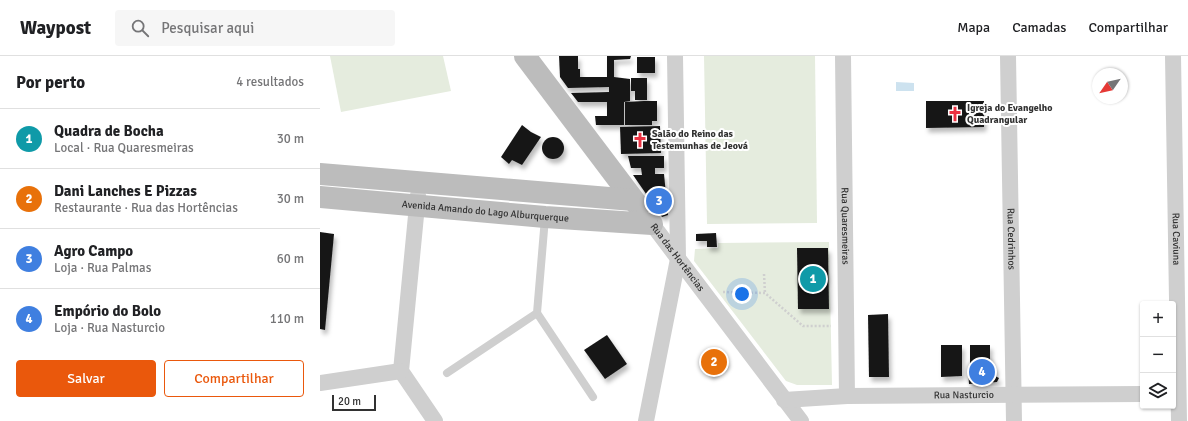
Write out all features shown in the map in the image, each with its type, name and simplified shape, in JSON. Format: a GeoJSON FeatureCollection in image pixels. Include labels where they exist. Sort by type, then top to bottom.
{"type":"FeatureCollection","features":[{"type":"Feature","properties":{"kind":"street","name":"Rua das Hortências"},"geometry":{"type":"LineString","coordinates":[[525,56],[801,421]]}},
{"type":"Feature","properties":{"kind":"street"},"geometry":{"type":"LineString","coordinates":[[646,421],[678,259],[675,56]]}},
{"type":"Feature","properties":{"kind":"street","name":"Rua Quaresmeiras"},"geometry":{"type":"LineString","coordinates":[[843,56],[847,396]]}},
{"type":"Feature","properties":{"kind":"street","name":"Rua Cedrinhos"},"geometry":{"type":"LineString","coordinates":[[1008,56],[1014,421]]}},
{"type":"Feature","properties":{"kind":"street","name":"Rua Caviuna"},"geometry":{"type":"LineString","coordinates":[[1173,56],[1180,394],[1179,421]]}},
{"type":"Feature","properties":{"kind":"street"},"geometry":{"type":"LineString","coordinates":[[320,174],[633,200]]}},
{"type":"Feature","properties":{"kind":"street"},"geometry":{"type":"LineString","coordinates":[[419,183],[401,371],[435,421]]}},
{"type":"Feature","properties":{"kind":"street","name":"Avenida Amando do Lago Alburquerque"},"geometry":{"type":"LineString","coordinates":[[320,197],[545,217],[652,224]]}},
{"type":"Feature","properties":{"kind":"street"},"geometry":{"type":"LineString","coordinates":[[320,383],[401,371]]}},
{"type":"Feature","properties":{"kind":"street","name":"Rua Nasturcio"},"geometry":{"type":"LineString","coordinates":[[784,400],[847,396],[1140,394]]}},
{"type":"Feature","properties":{"kind":"lane"},"geometry":{"type":"LineString","coordinates":[[545,217],[537,313],[593,397]]}},
{"type":"Feature","properties":{"kind":"lane"},"geometry":{"type":"LineString","coordinates":[[447,373],[537,313]]}},
{"type":"Feature","properties":{"kind":"path"},"geometry":{"type":"LineString","coordinates":[[764,274],[765,293]]}},
{"type":"Feature","properties":{"kind":"path"},"geometry":{"type":"LineString","coordinates":[[702,292],[765,293],[803,326],[846,326]]}},
{"type":"Feature","properties":{"kind":"shaded area"},"geometry":{"type":"Polygon","coordinates":[[[330,56],[443,56],[451,91],[341,112],[330,56]]]}},
{"type":"Feature","properties":{"kind":"shaded area"},"geometry":{"type":"Polygon","coordinates":[[[704,56],[815,56],[817,223],[707,224],[704,56]]]}},
{"type":"Feature","properties":{"kind":"shaded area"},"geometry":{"type":"Polygon","coordinates":[[[829,242],[832,385],[797,385],[786,381],[694,261],[695,249],[718,248],[718,243],[829,242]]]}},
{"type":"Feature","properties":{"kind":"water"},"geometry":{"type":"Polygon","coordinates":[[[896,82],[914,83],[914,91],[896,91],[896,82]]]}},
{"type":"Feature","properties":{"kind":"building"},"geometry":{"type":"Polygon","coordinates":[[[559,56],[578,56],[578,69],[580,69],[580,77],[560,77],[559,56]]]}},
{"type":"Feature","properties":{"kind":"building"},"geometry":{"type":"Polygon","coordinates":[[[607,56],[631,56],[630,59],[614,60],[614,77],[630,79],[630,101],[624,102],[624,125],[596,125],[595,116],[607,116],[607,102],[578,102],[571,93],[609,92],[609,87],[568,88],[560,77],[607,77],[607,56]]]}},
{"type":"Feature","properties":{"kind":"building"},"geometry":{"type":"Polygon","coordinates":[[[637,57],[655,57],[655,73],[637,73],[637,57]]]}},
{"type":"Feature","properties":{"kind":"building"},"geometry":{"type":"Polygon","coordinates":[[[631,78],[647,78],[647,100],[635,100],[635,91],[631,91],[631,78]]]}},
{"type":"Feature","properties":{"kind":"building"},"geometry":{"type":"Polygon","coordinates":[[[657,101],[657,121],[652,121],[652,125],[625,125],[625,102],[657,101]]]}},
{"type":"Feature","properties":{"kind":"building","name":"Igreja do Evangelho Quadrangular"},"geometry":{"type":"Polygon","coordinates":[[[926,101],[984,101],[984,127],[926,128],[926,101]]]}},
{"type":"Feature","properties":{"kind":"building"},"geometry":{"type":"Polygon","coordinates":[[[522,125],[541,137],[522,165],[512,160],[509,164],[501,157],[522,125]]]}},
{"type":"Feature","properties":{"kind":"building","name":"Salão do Reino das Testemunhas de Jeová"},"geometry":{"type":"Polygon","coordinates":[[[660,126],[661,153],[621,154],[620,127],[660,126]]]}},
{"type":"Feature","properties":{"kind":"building"},"geometry":{"type":"Polygon","coordinates":[[[553,137],[561,140],[564,148],[561,156],[553,159],[545,156],[542,148],[545,140],[553,137]]]}},
{"type":"Feature","properties":{"kind":"building"},"geometry":{"type":"Polygon","coordinates":[[[628,156],[664,156],[664,168],[655,168],[655,174],[664,174],[668,215],[662,217],[633,175],[642,175],[641,168],[631,168],[628,156]]]}},
{"type":"Feature","properties":{"kind":"building"},"geometry":{"type":"Polygon","coordinates":[[[320,232],[334,234],[325,330],[320,329],[320,232]]]}},
{"type":"Feature","properties":{"kind":"building"},"geometry":{"type":"Polygon","coordinates":[[[716,233],[717,247],[707,247],[707,241],[696,241],[696,234],[716,233]]]}},
{"type":"Feature","properties":{"kind":"building"},"geometry":{"type":"Polygon","coordinates":[[[797,248],[828,248],[829,309],[798,309],[797,248]]]}},
{"type":"Feature","properties":{"kind":"building"},"geometry":{"type":"Polygon","coordinates":[[[888,314],[889,377],[869,377],[868,315],[888,314]]]}},
{"type":"Feature","properties":{"kind":"building"},"geometry":{"type":"Polygon","coordinates":[[[607,335],[627,364],[605,379],[584,350],[607,335]]]}},
{"type":"Feature","properties":{"kind":"building"},"geometry":{"type":"Polygon","coordinates":[[[941,345],[962,345],[962,376],[941,377],[941,345]]]}},
{"type":"Feature","properties":{"kind":"building"},"geometry":{"type":"Polygon","coordinates":[[[970,345],[990,345],[990,367],[995,367],[995,376],[999,378],[997,382],[969,384],[968,368],[970,368],[970,345]]]}},
{"type":"Feature","properties":{"kind":"building"},"geometry":{"type":"Polygon","coordinates":[[[717,349],[727,363],[711,375],[701,361],[717,349]]]}},
{"type":"Feature","properties":{"kind":"place","name":"Igreja do Evangelho Quadrangular"},"geometry":{"type":"Point","coordinates":[955,114]}},
{"type":"Feature","properties":{"kind":"place","name":"Salão do Reino das Testemunhas de Jeová"},"geometry":{"type":"Point","coordinates":[640,140]}},
{"type":"Feature","properties":{"kind":"place","name":"Agro Campo"},"geometry":{"type":"Point","coordinates":[659,201]}},
{"type":"Feature","properties":{"kind":"place","name":"Quadra de Bocha"},"geometry":{"type":"Point","coordinates":[813,279]}},
{"type":"Feature","properties":{"kind":"place","name":"Dani Lanches E Pizzas"},"geometry":{"type":"Point","coordinates":[714,362]}},
{"type":"Feature","properties":{"kind":"place","name":"Empório do Bolo"},"geometry":{"type":"Point","coordinates":[982,372]}}]}
